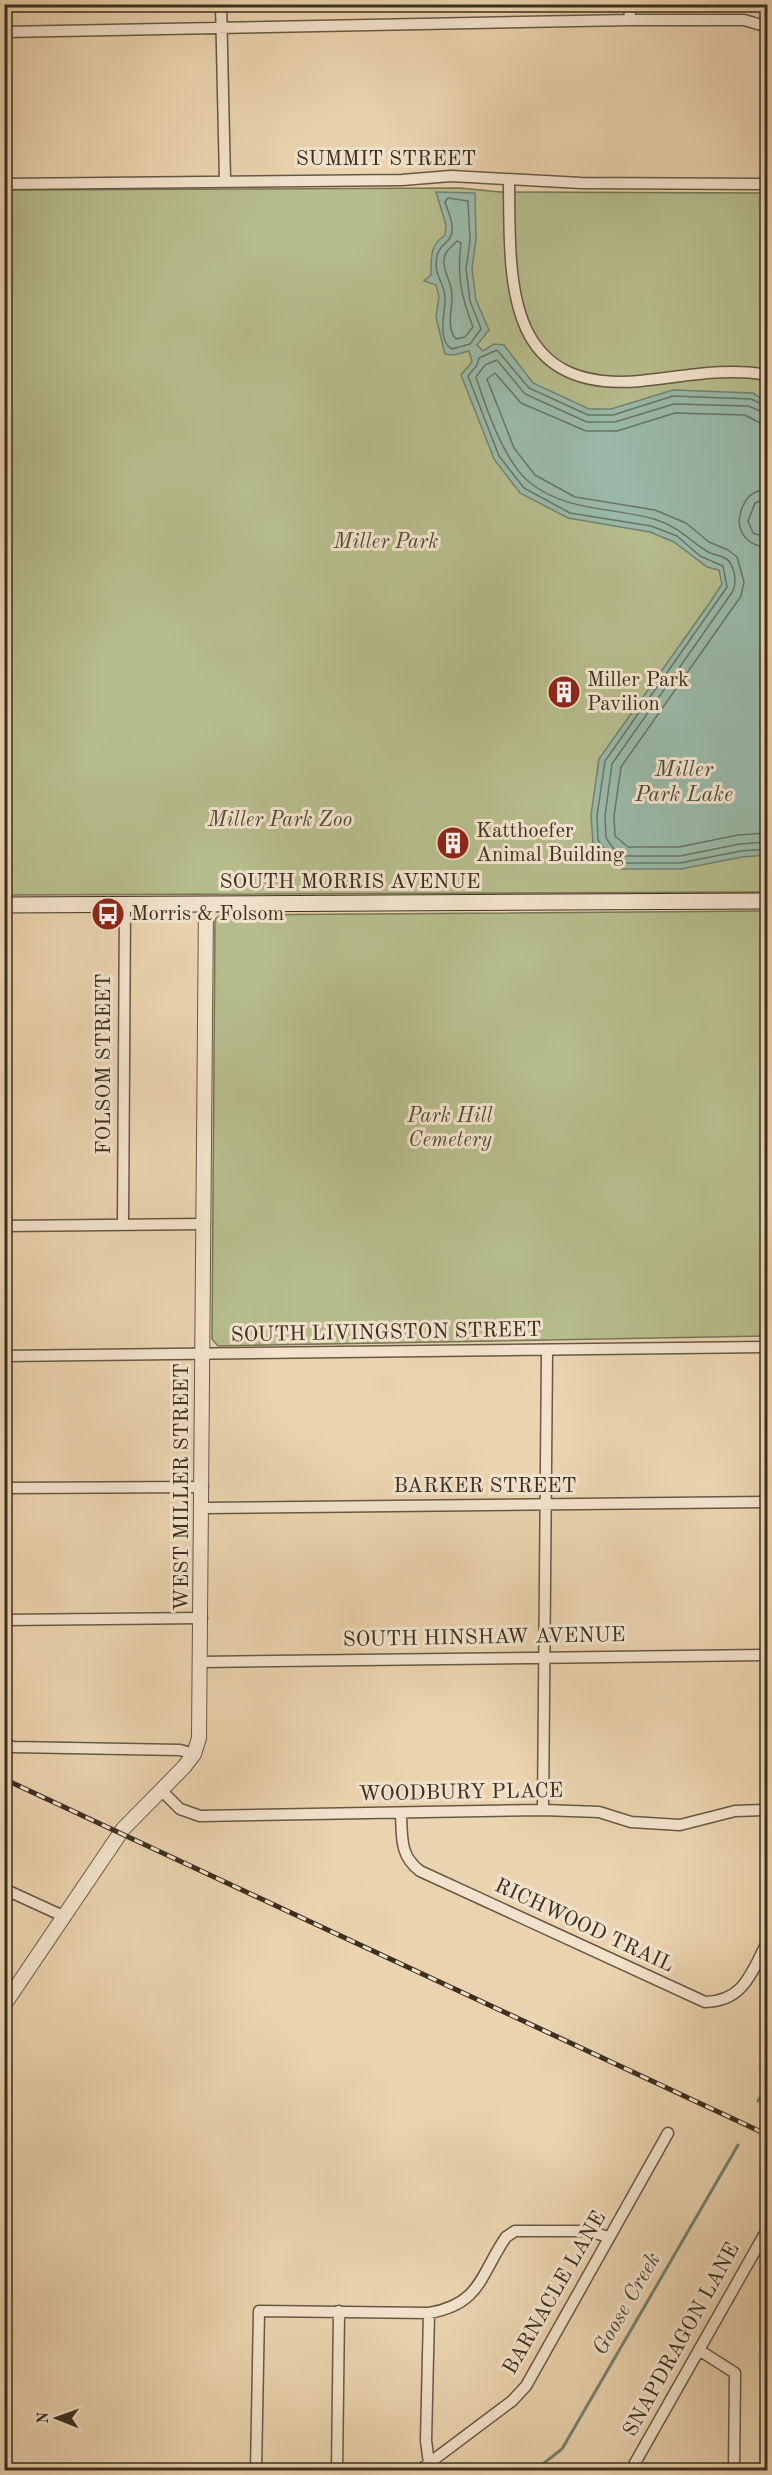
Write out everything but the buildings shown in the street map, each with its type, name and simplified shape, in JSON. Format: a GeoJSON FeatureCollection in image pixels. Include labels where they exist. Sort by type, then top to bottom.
{"type":"FeatureCollection","features":[{"type":"Feature","properties":{"kind":"main road","name":"SOUTH MORRIS AVENUE"},"geometry":{"type":"LineString","coordinates":[[4,905],[768,901]]}},
{"type":"Feature","properties":{"kind":"street"},"geometry":{"type":"LineString","coordinates":[[221,4],[225,181]]}},
{"type":"Feature","properties":{"kind":"street"},"geometry":{"type":"LineString","coordinates":[[629,4],[630,20]]}},
{"type":"Feature","properties":{"kind":"street"},"geometry":{"type":"LineString","coordinates":[[4,32],[630,20],[744,20],[768,27]]}},
{"type":"Feature","properties":{"kind":"street","name":"SUMMIT STREET"},"geometry":{"type":"LineString","coordinates":[[4,184],[402,180],[451,176],[509,181],[768,184]]}},
{"type":"Feature","properties":{"kind":"street"},"geometry":{"type":"LineString","coordinates":[[509,181],[516,300],[533,345],[556,366],[594,379],[615,382],[728,372],[768,375]]}},
{"type":"Feature","properties":{"kind":"street","name":"FOLSOM STREET"},"geometry":{"type":"LineString","coordinates":[[123,1224],[125,904]]}},
{"type":"Feature","properties":{"kind":"street","name":"WEST MILLER STREET"},"geometry":{"type":"LineString","coordinates":[[194,1754],[200,1731],[202,1662],[206,904]]}},
{"type":"Feature","properties":{"kind":"street"},"geometry":{"type":"LineString","coordinates":[[4,1226],[205,1224]]}},
{"type":"Feature","properties":{"kind":"street","name":"SOUTH LIVINGSTON STREET"},"geometry":{"type":"LineString","coordinates":[[4,1356],[768,1347]]}},
{"type":"Feature","properties":{"kind":"street"},"geometry":{"type":"LineString","coordinates":[[543,1810],[547,1350]]}},
{"type":"Feature","properties":{"kind":"street"},"geometry":{"type":"LineString","coordinates":[[4,1488],[203,1487]]}},
{"type":"Feature","properties":{"kind":"street","name":"BARKER STREET"},"geometry":{"type":"LineString","coordinates":[[203,1508],[768,1503]]}},
{"type":"Feature","properties":{"kind":"street"},"geometry":{"type":"LineString","coordinates":[[4,1620],[202,1618]]}},
{"type":"Feature","properties":{"kind":"street","name":"SOUTH HINSHAW AVENUE"},"geometry":{"type":"LineString","coordinates":[[202,1662],[768,1655]]}},
{"type":"Feature","properties":{"kind":"street"},"geometry":{"type":"LineString","coordinates":[[4,1744],[13,1747],[176,1750],[194,1754],[123,1829],[4,2005]]}},
{"type":"Feature","properties":{"kind":"street","name":"WOODBURY PLACE"},"geometry":{"type":"LineString","coordinates":[[161,1790],[180,1809],[200,1815],[401,1814],[543,1810],[599,1812],[631,1822],[680,1825],[735,1812],[768,1810]]}},
{"type":"Feature","properties":{"kind":"street","name":"RICHWOOD TRAIL"},"geometry":{"type":"LineString","coordinates":[[401,1814],[402,1852],[410,1864],[420,1871],[705,2002],[723,2002],[741,1991],[768,1941]]}},
{"type":"Feature","properties":{"kind":"street"},"geometry":{"type":"LineString","coordinates":[[4,1889],[63,1916]]}},
{"type":"Feature","properties":{"kind":"street","name":"BARNACLE LANE"},"geometry":{"type":"LineString","coordinates":[[420,2470],[512,2401],[526,2386],[668,2133]]}},
{"type":"Feature","properties":{"kind":"street","name":"SNAPDRAGON LANE"},"geometry":{"type":"LineString","coordinates":[[631,2470],[768,2228]]}},
{"type":"Feature","properties":{"kind":"street"},"geometry":{"type":"LineString","coordinates":[[256,2470],[259,2311],[429,2313],[446,2310],[467,2299],[506,2237],[515,2231],[589,2231],[609,2237]]}},
{"type":"Feature","properties":{"kind":"street"},"geometry":{"type":"LineString","coordinates":[[338,2470],[339,2311]]}},
{"type":"Feature","properties":{"kind":"street"},"geometry":{"type":"LineString","coordinates":[[429,2313],[426,2441],[429,2463]]}},
{"type":"Feature","properties":{"kind":"street"},"geometry":{"type":"LineString","coordinates":[[699,2350],[735,2373],[734,2470]]}},
{"type":"Feature","properties":{"kind":"green space","name":"Miller Park"},"geometry":{"type":"Polygon","coordinates":[[[460,188],[500,192],[767,193],[767,892],[5,895],[4,190],[460,188]]]}},
{"type":"Feature","properties":{"kind":"green space","name":"Park Hill Cemetery"},"geometry":{"type":"Polygon","coordinates":[[[767,911],[767,1336],[218,1346],[212,1339],[215,919],[221,915],[767,911]]]}},
{"type":"Feature","properties":{"kind":"water","name":"Miller Park Lake"},"geometry":{"type":"Polygon","coordinates":[[[436,192],[475,193],[476,240],[472,268],[476,300],[489,330],[477,345],[483,351],[494,344],[504,345],[533,383],[589,409],[611,409],[673,390],[753,393],[767,402],[767,505],[761,522],[768,526],[767,855],[742,857],[681,869],[622,869],[604,860],[593,843],[591,815],[599,759],[722,584],[719,570],[707,567],[674,542],[650,532],[568,518],[520,493],[494,459],[461,375],[472,362],[469,351],[454,355],[445,354],[436,317],[439,296],[436,285],[424,281],[431,275],[431,258],[436,243],[445,235],[446,225],[436,192]]]}},
{"type":"Feature","properties":{"kind":"waterway","name":"Goose Creek"},"geometry":{"type":"LineString","coordinates":[[758,2101],[768,2084]]}},
{"type":"Feature","properties":{"kind":"waterway","name":"Goose Creek"},"geometry":{"type":"LineString","coordinates":[[535,2470],[562,2449],[738,2145]]}},
{"type":"Feature","properties":{"kind":"railway"},"geometry":{"type":"LineString","coordinates":[[4,1779],[768,2135]]}},
{"type":"Feature","properties":{"kind":"place","name":"Miller Park Pavilion"},"geometry":{"type":"Point","coordinates":[564,692]}},
{"type":"Feature","properties":{"kind":"place","name":"Katthoefer Animal Building"},"geometry":{"type":"Point","coordinates":[453,843]}},
{"type":"Feature","properties":{"kind":"place","name":"Morris & Folsom"},"geometry":{"type":"Point","coordinates":[108,914]}},
{"type":"Feature","properties":{"kind":"park label","name":"Miller Park Zoo"},"geometry":{"type":"Point","coordinates":[280,820]}}]}
